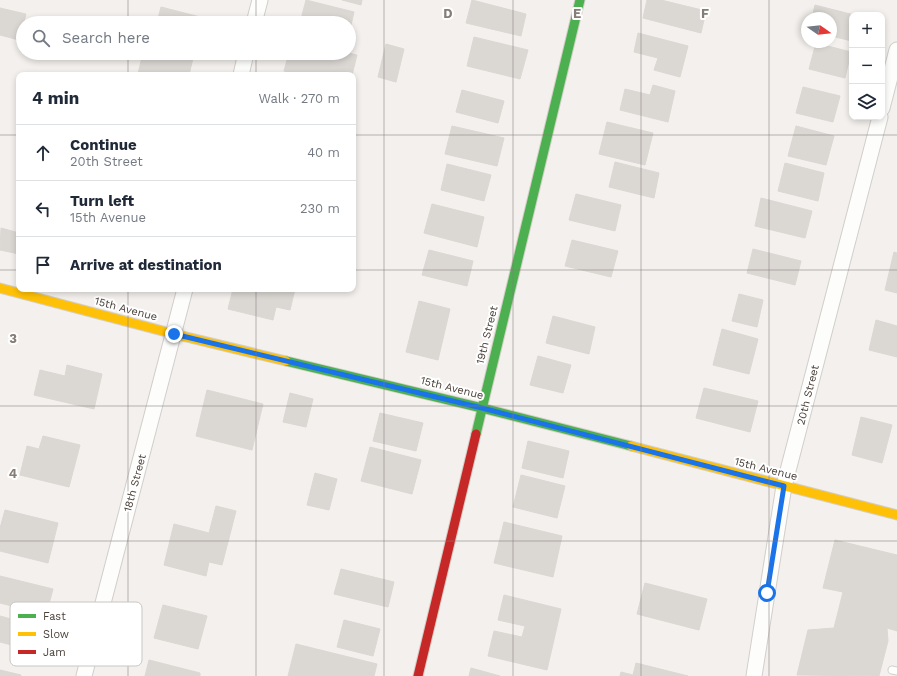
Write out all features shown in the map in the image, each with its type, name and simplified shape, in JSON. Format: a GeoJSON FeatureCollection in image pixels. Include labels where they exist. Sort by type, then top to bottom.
{"type":"FeatureCollection","features":[{"type":"Feature","properties":{"kind":"street"},"geometry":{"type":"LineString","coordinates":[[256,16],[260,0]]}},
{"type":"Feature","properties":{"kind":"street","name":"19th Street"},"geometry":{"type":"LineString","coordinates":[[418,676],[580,0]]}},
{"type":"Feature","properties":{"kind":"street"},"geometry":{"type":"LineString","coordinates":[[885,96],[897,50]]}},
{"type":"Feature","properties":{"kind":"street"},"geometry":{"type":"LineString","coordinates":[[242,72],[244,60]]}},
{"type":"Feature","properties":{"kind":"street","name":"20th Street"},"geometry":{"type":"LineString","coordinates":[[754,676],[784,486],[879,120]]}},
{"type":"Feature","properties":{"kind":"street","name":"15th Avenue"},"geometry":{"type":"LineString","coordinates":[[0,288],[174,334],[482,408],[897,515]]}},
{"type":"Feature","properties":{"kind":"street","name":"18th Street"},"geometry":{"type":"LineString","coordinates":[[103,602],[184,292]]}},
{"type":"Feature","properties":{"kind":"street","name":"18th Street"},"geometry":{"type":"LineString","coordinates":[[84,676],[87,666]]}},
{"type":"Feature","properties":{"kind":"building"},"geometry":{"type":"Polygon","coordinates":[[[306,0],[354,12],[353,16],[302,16],[306,0]]]}},
{"type":"Feature","properties":{"kind":"building"},"geometry":{"type":"Polygon","coordinates":[[[342,0],[362,0],[361,5],[342,0]]]}},
{"type":"Feature","properties":{"kind":"building"},"geometry":{"type":"Polygon","coordinates":[[[472,0],[526,14],[521,36],[466,23],[472,0]]]}},
{"type":"Feature","properties":{"kind":"building"},"geometry":{"type":"Polygon","coordinates":[[[647,0],[661,0],[706,11],[701,33],[643,18],[647,0]]]}},
{"type":"Feature","properties":{"kind":"building"},"geometry":{"type":"Polygon","coordinates":[[[815,5],[849,14],[849,40],[837,37],[837,12],[813,12],[815,5]]]}},
{"type":"Feature","properties":{"kind":"building"},"geometry":{"type":"Polygon","coordinates":[[[161,7],[196,16],[159,16],[161,7]]]}},
{"type":"Feature","properties":{"kind":"building"},"geometry":{"type":"Polygon","coordinates":[[[0,8],[26,14],[25,16],[16,16],[16,39],[0,35],[0,8]]]}},
{"type":"Feature","properties":{"kind":"building"},"geometry":{"type":"Polygon","coordinates":[[[638,33],[688,46],[680,77],[654,70],[658,58],[634,52],[638,33]]]}},
{"type":"Feature","properties":{"kind":"building"},"geometry":{"type":"Polygon","coordinates":[[[474,37],[528,50],[520,79],[467,66],[474,37]]]}},
{"type":"Feature","properties":{"kind":"building"},"geometry":{"type":"Polygon","coordinates":[[[386,44],[404,49],[396,82],[378,77],[386,44]]]}},
{"type":"Feature","properties":{"kind":"building"},"geometry":{"type":"Polygon","coordinates":[[[815,48],[835,48],[849,51],[849,61],[845,78],[809,69],[815,48]]]}},
{"type":"Feature","properties":{"kind":"building"},"geometry":{"type":"Polygon","coordinates":[[[141,60],[193,60],[190,72],[138,72],[141,60]]]}},
{"type":"Feature","properties":{"kind":"building"},"geometry":{"type":"Polygon","coordinates":[[[287,60],[356,60],[353,72],[284,71],[287,60]]]}},
{"type":"Feature","properties":{"kind":"building"},"geometry":{"type":"Polygon","coordinates":[[[653,85],[675,91],[668,122],[620,110],[625,89],[650,95],[653,85]]]}},
{"type":"Feature","properties":{"kind":"building"},"geometry":{"type":"Polygon","coordinates":[[[803,87],[840,96],[833,122],[796,113],[803,87]]]}},
{"type":"Feature","properties":{"kind":"building"},"geometry":{"type":"Polygon","coordinates":[[[462,90],[504,101],[498,123],[456,112],[462,90]]]}},
{"type":"Feature","properties":{"kind":"building"},"geometry":{"type":"Polygon","coordinates":[[[607,122],[653,133],[645,165],[599,154],[607,122]]]}},
{"type":"Feature","properties":{"kind":"building"},"geometry":{"type":"Polygon","coordinates":[[[452,126],[504,138],[497,166],[445,154],[452,126]]]}},
{"type":"Feature","properties":{"kind":"building"},"geometry":{"type":"Polygon","coordinates":[[[796,126],[834,136],[826,165],[788,156],[796,126]]]}},
{"type":"Feature","properties":{"kind":"building"},"geometry":{"type":"Polygon","coordinates":[[[615,162],[659,173],[654,198],[609,187],[615,162]]]}},
{"type":"Feature","properties":{"kind":"building"},"geometry":{"type":"Polygon","coordinates":[[[785,163],[824,173],[818,201],[778,191],[785,163]]]}},
{"type":"Feature","properties":{"kind":"building"},"geometry":{"type":"Polygon","coordinates":[[[447,164],[491,175],[484,201],[441,190],[447,164]]]}},
{"type":"Feature","properties":{"kind":"building"},"geometry":{"type":"Polygon","coordinates":[[[576,194],[621,205],[615,231],[569,220],[576,194]]]}},
{"type":"Feature","properties":{"kind":"building"},"geometry":{"type":"Polygon","coordinates":[[[761,198],[812,211],[805,238],[755,226],[761,198]]]}},
{"type":"Feature","properties":{"kind":"building"},"geometry":{"type":"Polygon","coordinates":[[[432,204],[484,217],[477,247],[424,233],[432,204]]]}},
{"type":"Feature","properties":{"kind":"building"},"geometry":{"type":"Polygon","coordinates":[[[1,228],[16,232],[16,253],[0,250],[1,228]]]}},
{"type":"Feature","properties":{"kind":"building"},"geometry":{"type":"Polygon","coordinates":[[[572,240],[618,251],[611,277],[565,266],[572,240]]]}},
{"type":"Feature","properties":{"kind":"building"},"geometry":{"type":"Polygon","coordinates":[[[753,249],[801,261],[795,285],[747,273],[753,249]]]}},
{"type":"Feature","properties":{"kind":"building"},"geometry":{"type":"Polygon","coordinates":[[[429,250],[473,261],[467,286],[422,275],[429,250]]]}},
{"type":"Feature","properties":{"kind":"building"},"geometry":{"type":"Polygon","coordinates":[[[894,252],[897,253],[897,293],[885,290],[894,252]]]}},
{"type":"Feature","properties":{"kind":"building"},"geometry":{"type":"Polygon","coordinates":[[[232,292],[294,292],[290,310],[276,307],[273,320],[228,309],[232,292]]]}},
{"type":"Feature","properties":{"kind":"building"},"geometry":{"type":"Polygon","coordinates":[[[739,294],[763,300],[757,327],[732,321],[739,294]]]}},
{"type":"Feature","properties":{"kind":"building"},"geometry":{"type":"Polygon","coordinates":[[[419,301],[450,309],[438,360],[406,352],[419,301]]]}},
{"type":"Feature","properties":{"kind":"building"},"geometry":{"type":"Polygon","coordinates":[[[553,316],[595,327],[589,354],[546,343],[553,316]]]}},
{"type":"Feature","properties":{"kind":"building"},"geometry":{"type":"Polygon","coordinates":[[[876,320],[897,326],[897,357],[869,350],[876,320]]]}},
{"type":"Feature","properties":{"kind":"building"},"geometry":{"type":"Polygon","coordinates":[[[722,329],[758,339],[749,374],[713,365],[722,329]]]}},
{"type":"Feature","properties":{"kind":"building"},"geometry":{"type":"Polygon","coordinates":[[[538,356],[571,365],[563,393],[530,385],[538,356]]]}},
{"type":"Feature","properties":{"kind":"building"},"geometry":{"type":"Polygon","coordinates":[[[67,365],[102,374],[94,409],[34,395],[40,370],[65,376],[67,365]]]}},
{"type":"Feature","properties":{"kind":"building"},"geometry":{"type":"Polygon","coordinates":[[[704,388],[758,401],[750,432],[696,418],[704,388]]]}},
{"type":"Feature","properties":{"kind":"building"},"geometry":{"type":"Polygon","coordinates":[[[207,390],[263,404],[252,450],[196,436],[207,390]]]}},
{"type":"Feature","properties":{"kind":"building"},"geometry":{"type":"Polygon","coordinates":[[[290,393],[313,399],[306,427],[283,422],[290,393]]]}},
{"type":"Feature","properties":{"kind":"building"},"geometry":{"type":"Polygon","coordinates":[[[380,413],[423,423],[416,451],[373,441],[380,413]]]}},
{"type":"Feature","properties":{"kind":"building"},"geometry":{"type":"Polygon","coordinates":[[[861,417],[892,425],[882,463],[852,455],[861,417]]]}},
{"type":"Feature","properties":{"kind":"building"},"geometry":{"type":"Polygon","coordinates":[[[43,436],[80,445],[69,487],[20,475],[27,446],[39,449],[43,436]]]}},
{"type":"Feature","properties":{"kind":"building"},"geometry":{"type":"Polygon","coordinates":[[[528,441],[569,451],[563,478],[522,468],[528,441]]]}},
{"type":"Feature","properties":{"kind":"building"},"geometry":{"type":"Polygon","coordinates":[[[370,447],[421,460],[412,494],[361,481],[370,447]]]}},
{"type":"Feature","properties":{"kind":"building"},"geometry":{"type":"Polygon","coordinates":[[[315,473],[337,479],[329,510],[307,505],[315,473]]]}},
{"type":"Feature","properties":{"kind":"building"},"geometry":{"type":"Polygon","coordinates":[[[521,475],[565,486],[557,518],[513,507],[521,475]]]}},
{"type":"Feature","properties":{"kind":"building"},"geometry":{"type":"Polygon","coordinates":[[[216,506],[236,511],[222,565],[209,562],[206,576],[164,565],[174,524],[209,533],[216,506]]]}},
{"type":"Feature","properties":{"kind":"building"},"geometry":{"type":"Polygon","coordinates":[[[5,510],[58,523],[48,563],[0,551],[0,528],[5,510]]]}},
{"type":"Feature","properties":{"kind":"building"},"geometry":{"type":"Polygon","coordinates":[[[504,522],[562,536],[553,577],[494,563],[504,522]]]}},
{"type":"Feature","properties":{"kind":"building"},"geometry":{"type":"Polygon","coordinates":[[[835,540],[897,555],[897,631],[887,628],[888,641],[879,676],[797,675],[808,630],[834,628],[843,592],[823,588],[835,540]]]}},
{"type":"Feature","properties":{"kind":"building"},"geometry":{"type":"Polygon","coordinates":[[[341,569],[394,582],[388,607],[334,594],[341,569]]]}},
{"type":"Feature","properties":{"kind":"building"},"geometry":{"type":"Polygon","coordinates":[[[0,576],[53,589],[50,602],[10,602],[10,606],[0,603],[0,576]]]}},
{"type":"Feature","properties":{"kind":"building"},"geometry":{"type":"Polygon","coordinates":[[[645,583],[707,599],[699,630],[637,614],[645,583]]]}},
{"type":"Feature","properties":{"kind":"building"},"geometry":{"type":"Polygon","coordinates":[[[504,595],[561,609],[547,670],[488,656],[494,631],[522,637],[525,626],[498,620],[504,595]]]}},
{"type":"Feature","properties":{"kind":"building"},"geometry":{"type":"Polygon","coordinates":[[[163,605],[207,616],[198,649],[154,638],[163,605]]]}},
{"type":"Feature","properties":{"kind":"building"},"geometry":{"type":"Polygon","coordinates":[[[0,616],[10,619],[10,645],[0,642],[0,616]]]}},
{"type":"Feature","properties":{"kind":"building"},"geometry":{"type":"Polygon","coordinates":[[[344,620],[380,629],[373,656],[337,647],[344,620]]]}},
{"type":"Feature","properties":{"kind":"building"},"geometry":{"type":"Polygon","coordinates":[[[296,644],[377,664],[374,676],[288,676],[296,644]]]}},
{"type":"Feature","properties":{"kind":"building"},"geometry":{"type":"Polygon","coordinates":[[[149,660],[200,673],[200,676],[145,676],[149,660]]]}},
{"type":"Feature","properties":{"kind":"building"},"geometry":{"type":"Polygon","coordinates":[[[636,663],[688,676],[620,676],[621,672],[633,675],[636,663]]]}},
{"type":"Feature","properties":{"kind":"building"},"geometry":{"type":"Polygon","coordinates":[[[471,668],[500,676],[469,676],[471,668]]]}},
{"type":"Feature","properties":{"kind":"building"},"geometry":{"type":"Polygon","coordinates":[[[0,670],[21,675],[21,676],[0,676],[0,670]]]}},
{"type":"Feature","properties":{"kind":"traffic: fast"},"geometry":{"type":"LineString","coordinates":[[476,434],[580,0]]}},
{"type":"Feature","properties":{"kind":"traffic: fast"},"geometry":{"type":"LineString","coordinates":[[286,361],[482,408],[631,446]]}},
{"type":"Feature","properties":{"kind":"traffic: slow"},"geometry":{"type":"LineString","coordinates":[[0,288],[174,334],[286,361]]}},
{"type":"Feature","properties":{"kind":"traffic: slow"},"geometry":{"type":"LineString","coordinates":[[631,446],[897,515]]}},
{"type":"Feature","properties":{"kind":"traffic: jam"},"geometry":{"type":"LineString","coordinates":[[418,676],[476,434]]}},
{"type":"Feature","properties":{"kind":"route"},"geometry":{"type":"LineString","coordinates":[[174,334],[482,408],[784,486],[767,593]]}}]}
